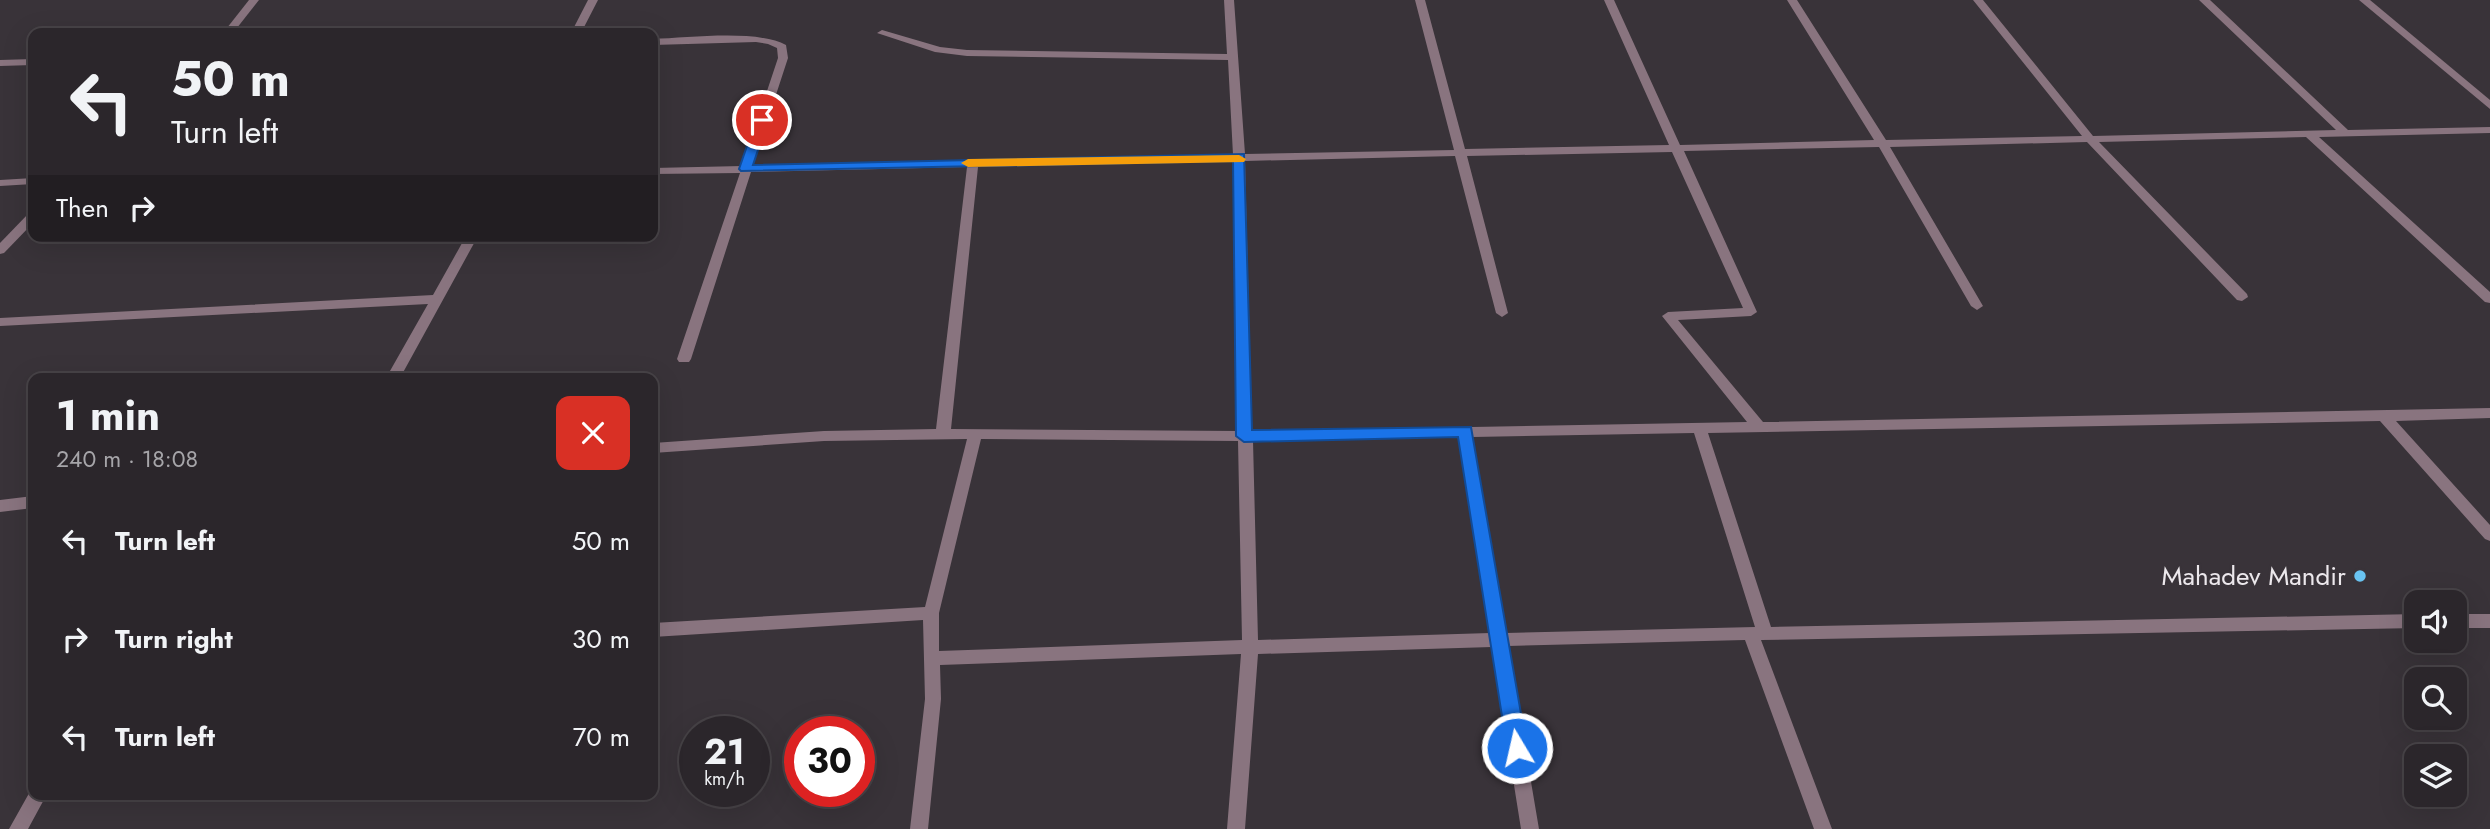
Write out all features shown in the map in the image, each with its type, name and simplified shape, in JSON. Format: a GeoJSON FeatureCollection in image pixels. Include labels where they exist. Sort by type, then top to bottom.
{"type":"FeatureCollection","features":[{"type":"Feature","properties":{"kind":"street"},"geometry":{"type":"LineString","coordinates":[[232,28],[254,0]]}},
{"type":"Feature","properties":{"kind":"street"},"geometry":{"type":"LineString","coordinates":[[579,28],[593,0]]}},
{"type":"Feature","properties":{"kind":"street"},"geometry":{"type":"LineString","coordinates":[[1229,0],[1239,157],[1250,646],[1236,829]]}},
{"type":"Feature","properties":{"kind":"street"},"geometry":{"type":"LineString","coordinates":[[1420,0],[1502,313]]}},
{"type":"Feature","properties":{"kind":"street"},"geometry":{"type":"LineString","coordinates":[[1609,0],[1751,312],[1668,316],[1760,428]]}},
{"type":"Feature","properties":{"kind":"street"},"geometry":{"type":"LineString","coordinates":[[1792,0],[1883,145],[1977,306]]}},
{"type":"Feature","properties":{"kind":"street"},"geometry":{"type":"LineString","coordinates":[[1978,0],[2091,140],[2242,297]]}},
{"type":"Feature","properties":{"kind":"street"},"geometry":{"type":"LineString","coordinates":[[2204,0],[2344,132]]}},
{"type":"Feature","properties":{"kind":"street"},"geometry":{"type":"LineString","coordinates":[[2364,0],[2490,106]]}},
{"type":"Feature","properties":{"kind":"street"},"geometry":{"type":"LineString","coordinates":[[882,33],[939,50],[967,53],[1233,57]]}},
{"type":"Feature","properties":{"kind":"street"},"geometry":{"type":"LineString","coordinates":[[658,42],[756,39],[771,41],[782,47],[783,58],[684,359]]}},
{"type":"Feature","properties":{"kind":"street"},"geometry":{"type":"LineString","coordinates":[[0,63],[28,62]]}},
{"type":"Feature","properties":{"kind":"street"},"geometry":{"type":"LineString","coordinates":[[658,171],[1461,150],[1883,145],[2490,130]]}},
{"type":"Feature","properties":{"kind":"street"},"geometry":{"type":"LineString","coordinates":[[2308,133],[2490,299]]}},
{"type":"Feature","properties":{"kind":"street"},"geometry":{"type":"LineString","coordinates":[[943,434],[973,163]]}},
{"type":"Feature","properties":{"kind":"street"},"geometry":{"type":"LineString","coordinates":[[0,183],[28,181]]}},
{"type":"Feature","properties":{"kind":"street"},"geometry":{"type":"LineString","coordinates":[[0,250],[28,220]]}},
{"type":"Feature","properties":{"kind":"street"},"geometry":{"type":"LineString","coordinates":[[396,373],[469,242]]}},
{"type":"Feature","properties":{"kind":"street"},"geometry":{"type":"LineString","coordinates":[[0,322],[437,299]]}},
{"type":"Feature","properties":{"kind":"street"},"geometry":{"type":"LineString","coordinates":[[658,448],[824,436],[1244,436],[2490,413]]}},
{"type":"Feature","properties":{"kind":"street"},"geometry":{"type":"LineString","coordinates":[[2384,416],[2490,535]]}},
{"type":"Feature","properties":{"kind":"street"},"geometry":{"type":"LineString","coordinates":[[1699,428],[1758,634],[1823,829]]}},
{"type":"Feature","properties":{"kind":"street"},"geometry":{"type":"LineString","coordinates":[[1465,431],[1530,829]]}},
{"type":"Feature","properties":{"kind":"street"},"geometry":{"type":"LineString","coordinates":[[919,829],[933,699],[931,613],[975,434]]}},
{"type":"Feature","properties":{"kind":"street"},"geometry":{"type":"LineString","coordinates":[[0,506],[28,503]]}},
{"type":"Feature","properties":{"kind":"street"},"geometry":{"type":"LineString","coordinates":[[658,630],[931,613]]}},
{"type":"Feature","properties":{"kind":"street"},"geometry":{"type":"LineString","coordinates":[[931,658],[1250,646],[2404,621]]}},
{"type":"Feature","properties":{"kind":"street"},"geometry":{"type":"LineString","coordinates":[[2467,621],[2490,621]]}},
{"type":"Feature","properties":{"kind":"street"},"geometry":{"type":"LineString","coordinates":[[18,829],[35,800]]}},
{"type":"Feature","properties":{"kind":"slow traffic"},"geometry":{"type":"LineString","coordinates":[[968,163],[1239,159]]}},
{"type":"Feature","properties":{"kind":"place","name":"Mahadev Mandir"},"geometry":{"type":"Point","coordinates":[2360,576]}},
{"type":"Feature","properties":{"kind":"route"},"geometry":{"type":"LineString","coordinates":[[762,120],[745,169],[1239,157],[1244,436],[1465,431],[1517,748]]}}]}
